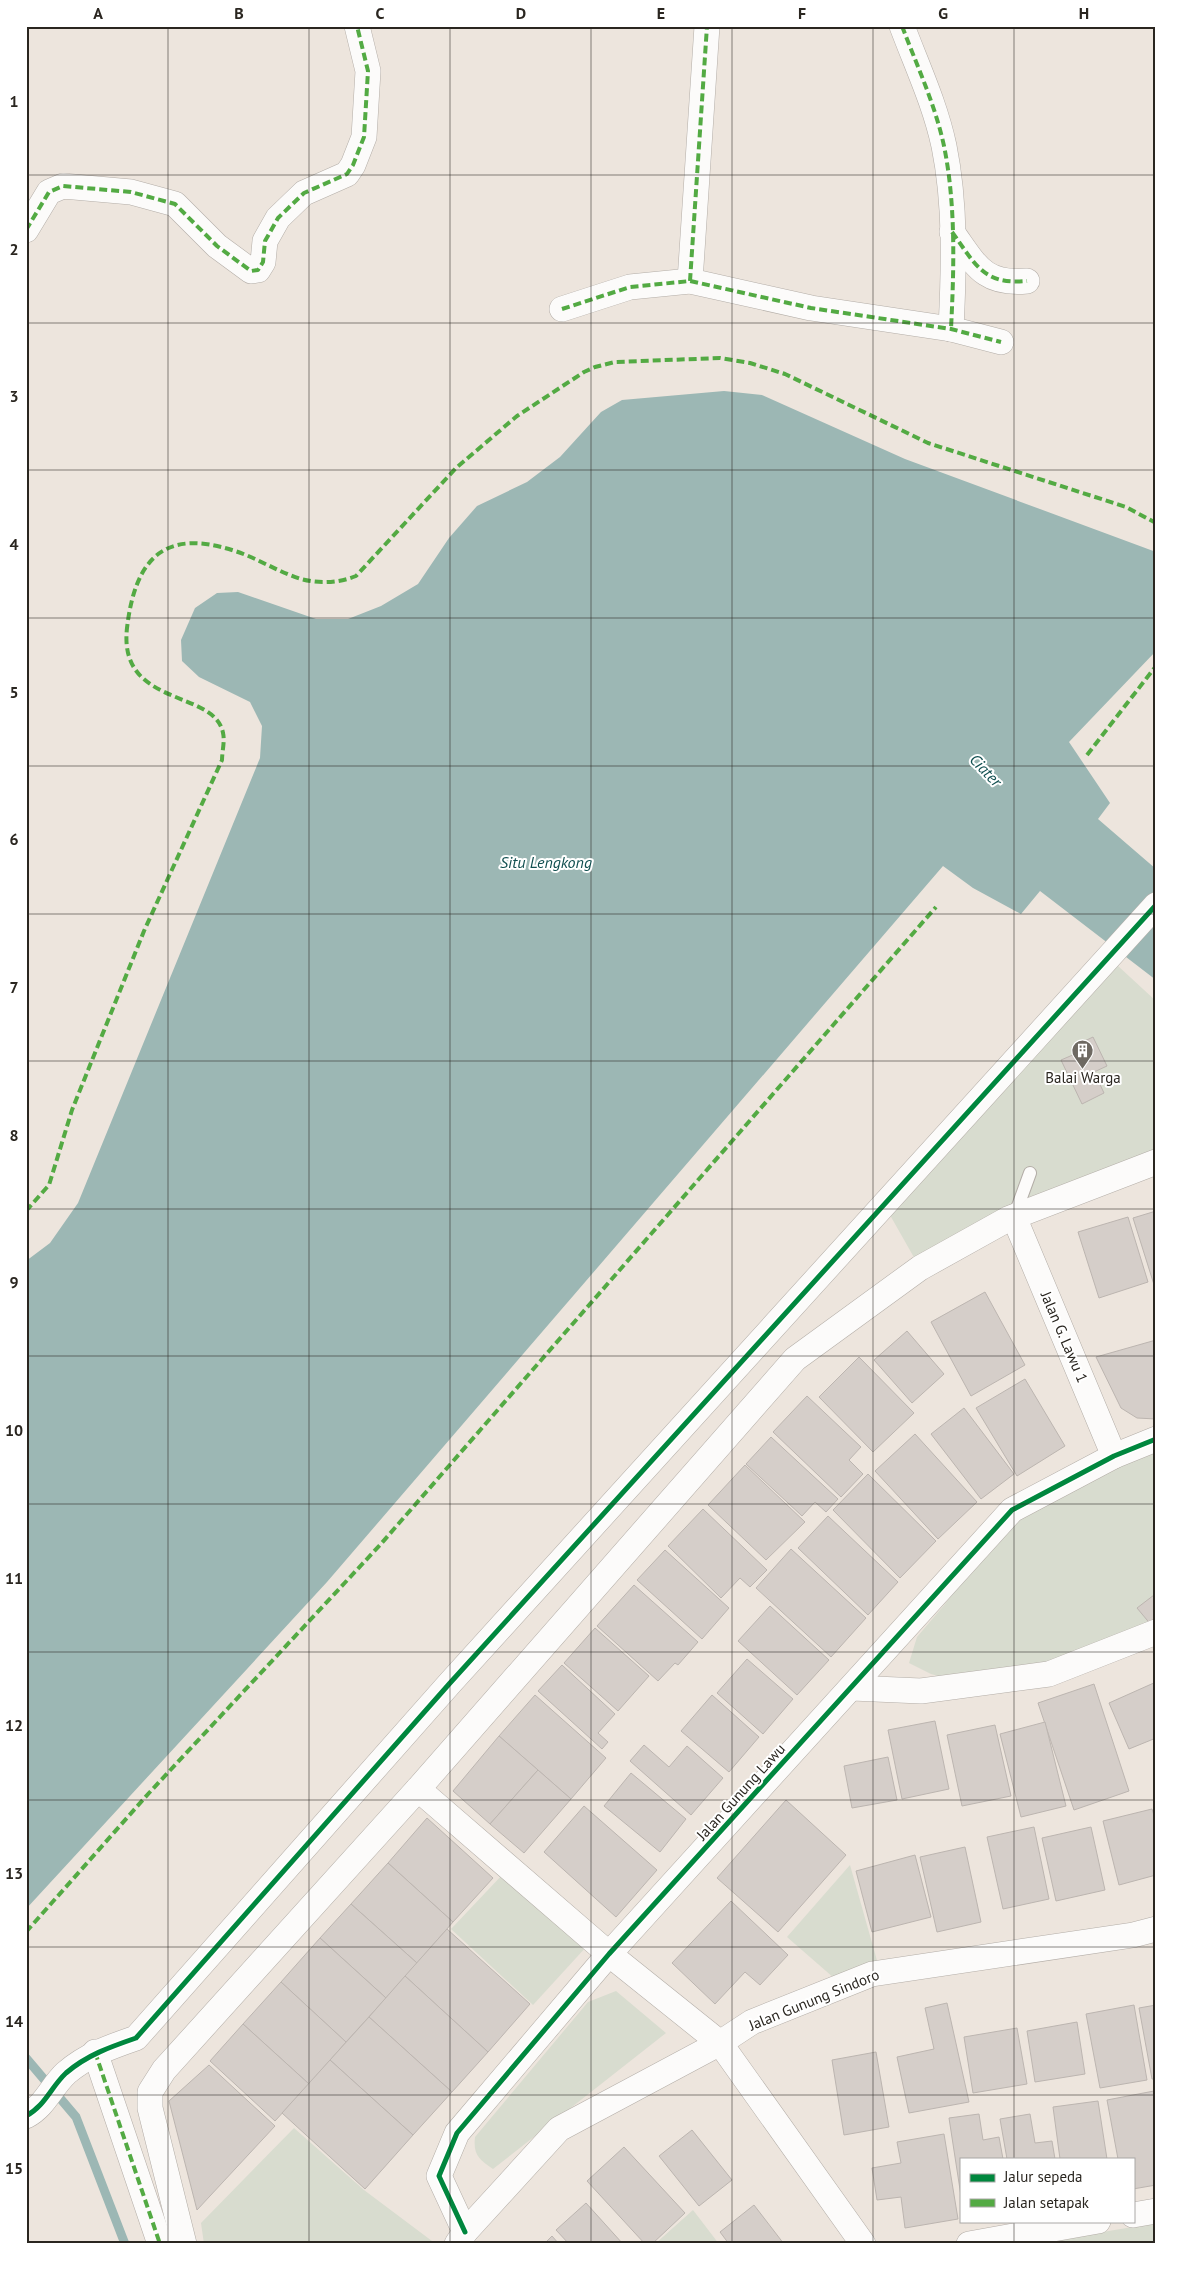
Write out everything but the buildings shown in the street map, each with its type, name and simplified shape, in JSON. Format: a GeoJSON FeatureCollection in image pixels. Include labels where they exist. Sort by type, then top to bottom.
{"type":"FeatureCollection","features":[{"type":"Feature","properties":{"kind":"street"},"geometry":{"type":"LineString","coordinates":[[26,230],[49,192],[54,188],[63,186],[131,192],[175,204],[227,254],[251,271],[258,270],[264,262],[265,241],[278,218],[304,193],[347,174],[353,165],[364,137],[368,70],[357,26]]}},
{"type":"Feature","properties":{"kind":"street"},"geometry":{"type":"LineString","coordinates":[[690,281],[707,26]]}},
{"type":"Feature","properties":{"kind":"street"},"geometry":{"type":"LineString","coordinates":[[902,26],[929,92],[944,146],[952,232],[951,329]]}},
{"type":"Feature","properties":{"kind":"street"},"geometry":{"type":"LineString","coordinates":[[952,232],[982,271],[1007,283],[1028,281]]}},
{"type":"Feature","properties":{"kind":"street"},"geometry":{"type":"LineString","coordinates":[[562,309],[630,287],[690,281],[811,308],[951,329],[1001,342]]}},
{"type":"Feature","properties":{"kind":"street"},"geometry":{"type":"LineString","coordinates":[[32,2113],[66,2074],[94,2052],[136,2038],[450,1683],[1156,905]]}},
{"type":"Feature","properties":{"kind":"street"},"geometry":{"type":"LineString","coordinates":[[184,2244],[150,2108],[150,2092],[164,2070],[418,1789],[795,1359],[920,1268],[1014,1218],[1156,1162]]}},
{"type":"Feature","properties":{"kind":"street","name":"Jalan G. Lawu 1"},"geometry":{"type":"LineString","coordinates":[[1014,1218],[1114,1456]]}},
{"type":"Feature","properties":{"kind":"street","name":"Jalan Gunung Lawu"},"geometry":{"type":"LineString","coordinates":[[461,2238],[439,2176],[457,2133],[610,1954],[1012,1510],[1114,1456],[1156,1439]]}},
{"type":"Feature","properties":{"kind":"street"},"geometry":{"type":"LineString","coordinates":[[852,1688],[921,1692],[1049,1674],[1156,1632]]}},
{"type":"Feature","properties":{"kind":"street"},"geometry":{"type":"LineString","coordinates":[[418,1789],[610,1954],[720,2043],[863,2244]]}},
{"type":"Feature","properties":{"kind":"street","name":"Jalan Gunung Sindoro"},"geometry":{"type":"LineString","coordinates":[[461,2238],[559,2130],[720,2043],[752,2022],[872,1974],[1133,1936],[1156,1930]]}},
{"type":"Feature","properties":{"kind":"street"},"geometry":{"type":"LineString","coordinates":[[94,2052],[160,2244]]}},
{"type":"Feature","properties":{"kind":"street"},"geometry":{"type":"LineString","coordinates":[[1134,2215],[1156,2211]]}},
{"type":"Feature","properties":{"kind":"street"},"geometry":{"type":"LineString","coordinates":[[969,2244],[1092,2222]]}},
{"type":"Feature","properties":{"kind":"lane"},"geometry":{"type":"LineString","coordinates":[[1014,1218],[1030,1173]]}},
{"type":"Feature","properties":{"kind":"shaded area"},"geometry":{"type":"Polygon","coordinates":[[[1117,965],[1156,1001],[1156,1174],[1008,1219],[920,1268],[882,1201],[1117,965]]]}},
{"type":"Feature","properties":{"kind":"shaded area"},"geometry":{"type":"Polygon","coordinates":[[[1156,1440],[1156,1632],[968,1685],[931,1674],[909,1663],[917,1637],[945,1604],[1012,1510],[1156,1440]]]}},
{"type":"Feature","properties":{"kind":"shaded area"},"geometry":{"type":"Polygon","coordinates":[[[850,1865],[878,1964],[834,1978],[787,1937],[850,1865]]]}},
{"type":"Feature","properties":{"kind":"shaded area"},"geometry":{"type":"Polygon","coordinates":[[[504,1873],[587,1946],[533,2005],[451,1929],[504,1873]]]}},
{"type":"Feature","properties":{"kind":"shaded area"},"geometry":{"type":"Polygon","coordinates":[[[616,1991],[666,2033],[493,2169],[478,2156],[475,2148],[475,2137],[588,2002],[616,1991]]]}},
{"type":"Feature","properties":{"kind":"shaded area"},"geometry":{"type":"Polygon","coordinates":[[[294,2128],[364,2190],[436,2244],[204,2244],[201,2223],[294,2128]]]}},
{"type":"Feature","properties":{"kind":"shaded area"},"geometry":{"type":"Polygon","coordinates":[[[693,2210],[719,2244],[655,2244],[693,2210]]]}},
{"type":"Feature","properties":{"kind":"shaded area"},"geometry":{"type":"Polygon","coordinates":[[[1156,2223],[1156,2244],[1032,2244],[1156,2223]]]}},
{"type":"Feature","properties":{"kind":"water","name":"Situ Lengkong"},"geometry":{"type":"Polygon","coordinates":[[[724,391],[762,395],[905,459],[1156,552],[1156,651],[1069,742],[1110,803],[1098,819],[1156,869],[1156,980],[1040,891],[1021,914],[973,888],[943,866],[327,1582],[26,1909],[26,1261],[50,1243],[78,1203],[260,758],[262,726],[250,702],[199,677],[182,661],[181,640],[195,608],[217,593],[238,592],[316,619],[348,619],[381,606],[418,584],[449,538],[477,506],[527,482],[560,457],[601,412],[622,400],[724,391]]]}},
{"type":"Feature","properties":{"kind":"waterway"},"geometry":{"type":"LineString","coordinates":[[26,2058],[76,2117],[125,2244]]}},
{"type":"Feature","properties":{"kind":"marked path"},"geometry":{"type":"LineString","coordinates":[[26,230],[49,192],[63,186],[131,192],[175,204],[217,246],[251,271],[258,270],[263,262],[265,241],[278,218],[304,193],[347,174],[353,165],[364,137],[368,71],[357,26]]}},
{"type":"Feature","properties":{"kind":"marked path"},"geometry":{"type":"LineString","coordinates":[[690,281],[707,26]]}},
{"type":"Feature","properties":{"kind":"marked path"},"geometry":{"type":"LineString","coordinates":[[902,26],[936,115],[948,168],[953,237],[951,329]]}},
{"type":"Feature","properties":{"kind":"marked path"},"geometry":{"type":"LineString","coordinates":[[952,232],[975,263],[990,276],[1000,280],[1027,281]]}},
{"type":"Feature","properties":{"kind":"marked path"},"geometry":{"type":"LineString","coordinates":[[562,309],[630,287],[690,281],[811,308],[951,329],[1001,342]]}},
{"type":"Feature","properties":{"kind":"marked path"},"geometry":{"type":"LineString","coordinates":[[26,1211],[49,1185],[72,1110],[144,931],[222,760],[224,736],[216,719],[203,709],[151,685],[137,672],[128,654],[127,628],[131,604],[137,584],[146,567],[157,555],[171,547],[189,543],[210,545],[235,551],[284,573],[315,582],[343,580],[356,576],[456,468],[517,416],[584,372],[615,362],[720,358],[750,363],[785,374],[928,443],[1126,507],[1156,523]]}},
{"type":"Feature","properties":{"kind":"marked path"},"geometry":{"type":"LineString","coordinates":[[1087,755],[1156,666]]}},
{"type":"Feature","properties":{"kind":"marked path"},"geometry":{"type":"LineString","coordinates":[[26,1932],[149,1793],[380,1545],[936,907]]}},
{"type":"Feature","properties":{"kind":"marked path"},"geometry":{"type":"LineString","coordinates":[[95,2052],[160,2244]]}},
{"type":"Feature","properties":{"kind":"cycle path"},"geometry":{"type":"LineString","coordinates":[[26,2116],[43,2102],[66,2073],[82,2061],[99,2052],[136,2038],[450,1683],[1156,905]]}},
{"type":"Feature","properties":{"kind":"cycle path"},"geometry":{"type":"LineString","coordinates":[[465,2232],[439,2176],[457,2133],[609,1954],[1012,1510],[1114,1456],[1156,1439]]}},
{"type":"Feature","properties":{"kind":"place","name":"Balai Warga"},"geometry":{"type":"Point","coordinates":[1083,1069]}},
{"type":"Feature","properties":{"kind":"water label","name":"Ciater"},"geometry":{"type":"Point","coordinates":[986,770]}}]}
